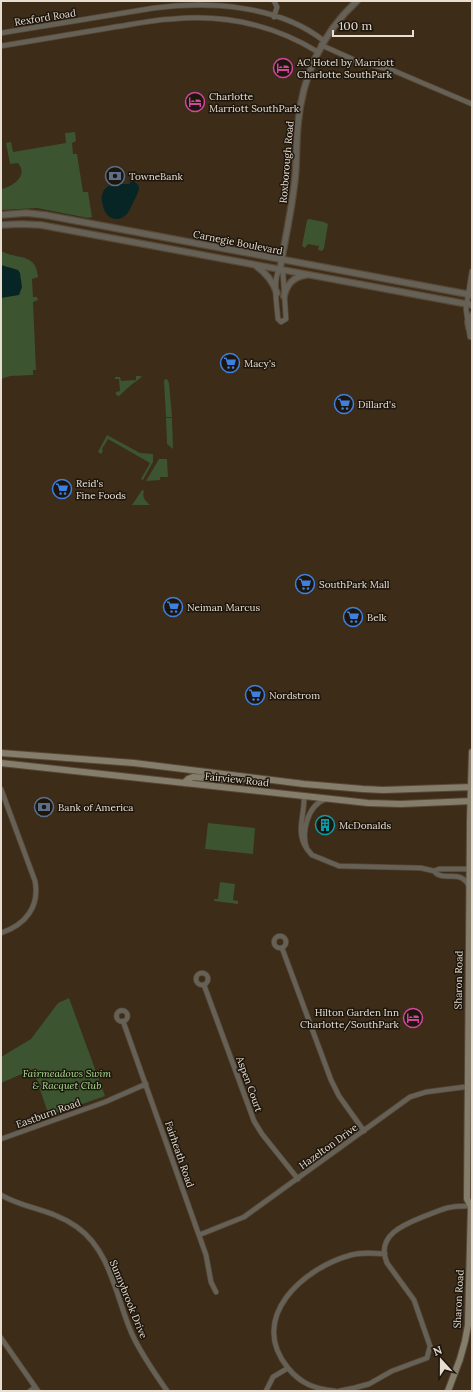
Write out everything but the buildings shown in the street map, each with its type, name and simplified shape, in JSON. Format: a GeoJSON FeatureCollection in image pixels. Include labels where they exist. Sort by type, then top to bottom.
{"type":"FeatureCollection","features":[{"type":"Feature","properties":{"kind":"main road","name":"Sharon Road"},"geometry":{"type":"LineString","coordinates":[[448,1391],[465,1341],[470,1311],[472,1206],[467,1199],[470,1086],[469,888],[471,869],[472,752]]}},
{"type":"Feature","properties":{"kind":"main road","name":"Fairview Road"},"geometry":{"type":"LineString","coordinates":[[1,753],[134,763],[304,784],[375,790],[471,787]]}},
{"type":"Feature","properties":{"kind":"main road","name":"Fairview Road"},"geometry":{"type":"LineString","coordinates":[[1,763],[327,799],[394,804],[471,801]]}},
{"type":"Feature","properties":{"kind":"main road"},"geometry":{"type":"LineString","coordinates":[[184,783],[188,779],[194,777],[230,780],[255,777]]}},
{"type":"Feature","properties":{"kind":"street"},"geometry":{"type":"LineString","coordinates":[[274,1],[276,7],[274,17]]}},
{"type":"Feature","properties":{"kind":"street","name":"Roxborough Road"},"geometry":{"type":"LineString","coordinates":[[280,269],[292,202],[300,106],[309,73],[322,43],[337,23],[357,1]]}},
{"type":"Feature","properties":{"kind":"street","name":"Rexford Road"},"geometry":{"type":"LineString","coordinates":[[1,33],[175,6],[222,6],[251,10],[298,26],[322,43],[359,62],[392,70],[472,104]]}},
{"type":"Feature","properties":{"kind":"street"},"geometry":{"type":"LineString","coordinates":[[1,46],[164,20],[205,18],[241,22],[275,30],[318,52]]}},
{"type":"Feature","properties":{"kind":"street","name":"Carnegie Boulevard"},"geometry":{"type":"LineString","coordinates":[[1,215],[26,213],[45,214],[470,295]]}},
{"type":"Feature","properties":{"kind":"street","name":"Carnegie Boulevard"},"geometry":{"type":"LineString","coordinates":[[1,225],[41,225],[469,305]]}},
{"type":"Feature","properties":{"kind":"street"},"geometry":{"type":"LineString","coordinates":[[249,263],[266,274],[277,293]]}},
{"type":"Feature","properties":{"kind":"street"},"geometry":{"type":"LineString","coordinates":[[280,269],[283,273],[286,318],[281,322],[278,319],[277,293],[277,274],[280,269]]}},
{"type":"Feature","properties":{"kind":"street"},"geometry":{"type":"LineString","coordinates":[[469,328],[466,316],[469,305],[472,271]]}},
{"type":"Feature","properties":{"kind":"street"},"geometry":{"type":"LineString","coordinates":[[284,296],[292,281],[300,276],[310,275]]}},
{"type":"Feature","properties":{"kind":"street"},"geometry":{"type":"LineString","coordinates":[[470,337],[468,322],[472,315]]}},
{"type":"Feature","properties":{"kind":"street"},"geometry":{"type":"LineString","coordinates":[[1,789],[35,881],[36,891],[33,906],[29,915],[17,926],[1,933]]}},
{"type":"Feature","properties":{"kind":"street"},"geometry":{"type":"LineString","coordinates":[[304,796],[304,808],[300,835],[303,843],[312,855],[341,867],[421,868],[434,871],[440,876],[460,877],[467,882],[469,888]]}},
{"type":"Feature","properties":{"kind":"street"},"geometry":{"type":"LineString","coordinates":[[307,849],[304,840],[308,817],[317,804],[327,799]]}},
{"type":"Feature","properties":{"kind":"street"},"geometry":{"type":"LineString","coordinates":[[434,871],[439,869],[471,869]]}},
{"type":"Feature","properties":{"kind":"street"},"geometry":{"type":"LineString","coordinates":[[282,948],[331,1080],[339,1096],[364,1131]]}},
{"type":"Feature","properties":{"kind":"street","name":"Aspen Court"},"geometry":{"type":"LineString","coordinates":[[204,985],[254,1121],[262,1134],[298,1179]]}},
{"type":"Feature","properties":{"kind":"street","name":"Fairheath Road"},"geometry":{"type":"LineString","coordinates":[[124,1021],[199,1235],[207,1259],[210,1280],[216,1292]]}},
{"type":"Feature","properties":{"kind":"street","name":"Eastburn Road"},"geometry":{"type":"LineString","coordinates":[[1,1139],[105,1102],[146,1084]]}},
{"type":"Feature","properties":{"kind":"street","name":"Hazelton Drive"},"geometry":{"type":"LineString","coordinates":[[199,1235],[240,1220],[402,1103],[418,1094],[470,1086]]}},
{"type":"Feature","properties":{"kind":"street","name":"Sunnybrook Drive"},"geometry":{"type":"LineString","coordinates":[[1,1195],[60,1217],[80,1229],[92,1241],[107,1266],[132,1334],[144,1358],[167,1391]]}},
{"type":"Feature","properties":{"kind":"street"},"geometry":{"type":"LineString","coordinates":[[339,1391],[369,1384],[392,1371],[427,1358],[429,1355],[430,1346],[414,1300],[389,1266],[384,1254],[388,1238],[393,1232],[413,1221],[448,1208],[472,1206]]}},
{"type":"Feature","properties":{"kind":"street"},"geometry":{"type":"LineString","coordinates":[[336,1391],[318,1389],[301,1382],[281,1359],[276,1350],[273,1331],[279,1309],[292,1290],[315,1270],[355,1254],[384,1254]]}},
{"type":"Feature","properties":{"kind":"street"},"geometry":{"type":"LineString","coordinates":[[1,1338],[37,1389],[30,1391]]}},
{"type":"Feature","properties":{"kind":"street"},"geometry":{"type":"LineString","coordinates":[[266,1391],[273,1378],[288,1368]]}},
{"type":"Feature","properties":{"kind":"green space"},"geometry":{"type":"Polygon","coordinates":[[[75,132],[76,141],[72,143],[73,154],[77,154],[83,192],[88,192],[92,217],[88,218],[37,208],[1,210],[1,189],[10,186],[18,180],[22,172],[18,163],[10,164],[6,143],[11,142],[13,152],[66,143],[65,133],[75,132]]]}},
{"type":"Feature","properties":{"kind":"green space"},"geometry":{"type":"Polygon","coordinates":[[[309,219],[328,224],[324,248],[322,251],[318,250],[319,246],[308,244],[305,248],[302,246],[307,220],[309,219]]]}},
{"type":"Feature","properties":{"kind":"green space"},"geometry":{"type":"Polygon","coordinates":[[[1,251],[30,260],[36,269],[38,277],[32,279],[33,297],[37,297],[38,300],[33,302],[36,370],[33,370],[33,375],[10,376],[1,379],[1,251]]]}},
{"type":"Feature","properties":{"kind":"green space"},"geometry":{"type":"Polygon","coordinates":[[[136,376],[142,377],[119,396],[116,395],[116,392],[120,391],[119,379],[115,379],[115,377],[120,377],[121,381],[136,380],[136,376]]]}},
{"type":"Feature","properties":{"kind":"green space"},"geometry":{"type":"Polygon","coordinates":[[[167,379],[169,383],[172,417],[166,417],[164,380],[167,379]]]}},
{"type":"Feature","properties":{"kind":"green space"},"geometry":{"type":"Polygon","coordinates":[[[166,418],[172,418],[173,449],[167,444],[166,418]]]}},
{"type":"Feature","properties":{"kind":"green space"},"geometry":{"type":"Polygon","coordinates":[[[107,435],[140,453],[153,454],[153,462],[143,480],[141,479],[150,463],[108,439],[102,449],[103,451],[101,454],[98,452],[107,435]]]}},
{"type":"Feature","properties":{"kind":"green space"},"geometry":{"type":"Polygon","coordinates":[[[159,459],[167,459],[168,477],[160,477],[160,480],[146,481],[159,459]]]}},
{"type":"Feature","properties":{"kind":"green space"},"geometry":{"type":"Polygon","coordinates":[[[142,490],[144,491],[144,499],[150,505],[132,505],[142,490]]]}},
{"type":"Feature","properties":{"kind":"green space"},"geometry":{"type":"Polygon","coordinates":[[[208,823],[255,828],[253,854],[205,849],[208,823]]]}},
{"type":"Feature","properties":{"kind":"green space"},"geometry":{"type":"Polygon","coordinates":[[[220,882],[235,884],[233,900],[238,901],[238,904],[214,901],[214,899],[218,899],[220,882]]]}},
{"type":"Feature","properties":{"kind":"green space","name":"Fairmeadows Swim & Racquet Club"},"geometry":{"type":"Polygon","coordinates":[[[69,998],[105,1096],[49,1116],[33,1069],[1,1083],[1,1057],[31,1039],[58,1003],[69,998]]]}},
{"type":"Feature","properties":{"kind":"water"},"geometry":{"type":"Polygon","coordinates":[[[133,180],[139,188],[130,209],[122,218],[112,218],[104,210],[102,204],[103,192],[109,186],[129,184],[133,180]]]}},
{"type":"Feature","properties":{"kind":"water"},"geometry":{"type":"Polygon","coordinates":[[[1,265],[18,270],[20,273],[22,287],[19,295],[1,298],[1,265]]]}},
{"type":"Feature","properties":{"kind":"place","name":"AC Hotel by Marriott Charlotte SouthPark"},"geometry":{"type":"Point","coordinates":[283,68]}},
{"type":"Feature","properties":{"kind":"place","name":"Charlotte Marriott SouthPark"},"geometry":{"type":"Point","coordinates":[195,102]}},
{"type":"Feature","properties":{"kind":"place","name":"TowneBank"},"geometry":{"type":"Point","coordinates":[115,176]}},
{"type":"Feature","properties":{"kind":"place","name":"Macy's"},"geometry":{"type":"Point","coordinates":[230,363]}},
{"type":"Feature","properties":{"kind":"place","name":"Dillard's"},"geometry":{"type":"Point","coordinates":[344,404]}},
{"type":"Feature","properties":{"kind":"place","name":"Reid's Fine Foods"},"geometry":{"type":"Point","coordinates":[62,489]}},
{"type":"Feature","properties":{"kind":"place","name":"SouthPark Mall"},"geometry":{"type":"Point","coordinates":[305,584]}},
{"type":"Feature","properties":{"kind":"place","name":"Neiman Marcus"},"geometry":{"type":"Point","coordinates":[173,607]}},
{"type":"Feature","properties":{"kind":"place","name":"Belk"},"geometry":{"type":"Point","coordinates":[353,617]}},
{"type":"Feature","properties":{"kind":"place","name":"Nordstrom"},"geometry":{"type":"Point","coordinates":[255,695]}},
{"type":"Feature","properties":{"kind":"place","name":"Bank of America"},"geometry":{"type":"Point","coordinates":[44,807]}},
{"type":"Feature","properties":{"kind":"place","name":"McDonalds"},"geometry":{"type":"Point","coordinates":[325,825]}},
{"type":"Feature","properties":{"kind":"place","name":"Hilton Garden Inn Charlotte/SouthPark"},"geometry":{"type":"Point","coordinates":[413,1018]}}]}
